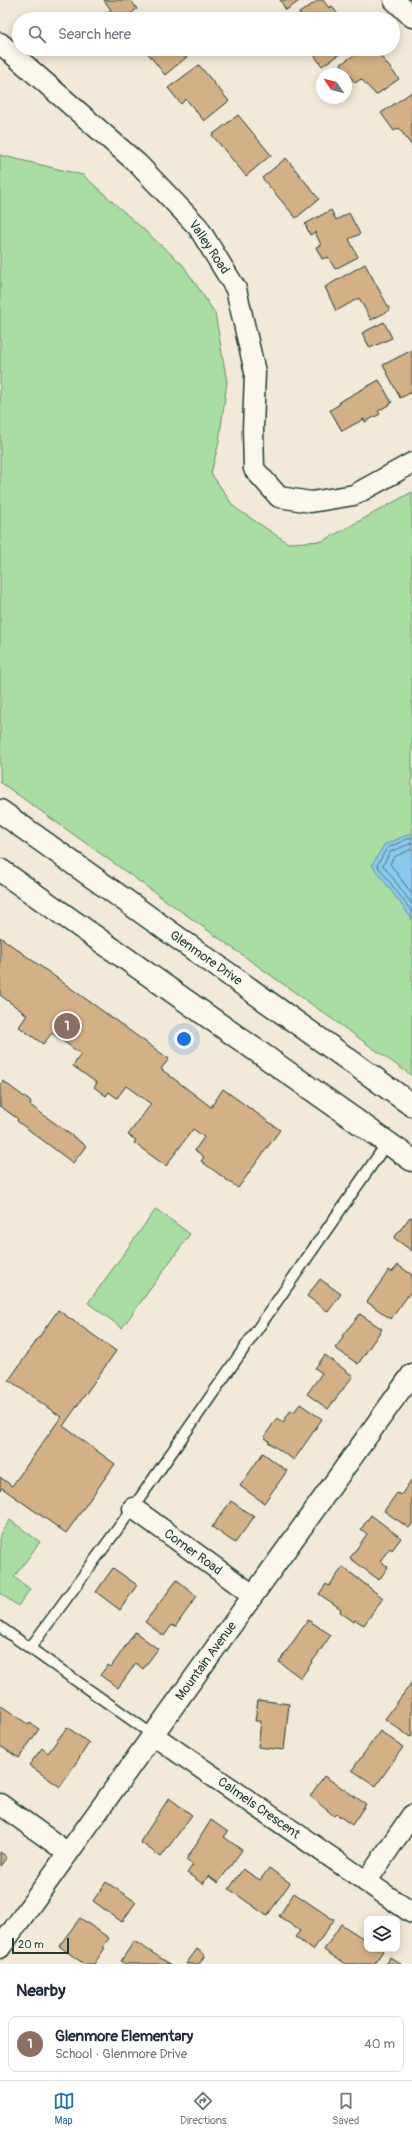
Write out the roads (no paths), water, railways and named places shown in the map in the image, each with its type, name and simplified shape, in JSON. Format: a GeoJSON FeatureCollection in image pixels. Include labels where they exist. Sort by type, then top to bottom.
{"type":"FeatureCollection","features":[{"type":"Feature","properties":{"kind":"main road","name":"Glenmore Drive"},"geometry":{"type":"LineString","coordinates":[[0,811],[412,1105]]}},
{"type":"Feature","properties":{"kind":"main road"},"geometry":{"type":"LineString","coordinates":[[0,870],[387,1144],[412,1160]]}},
{"type":"Feature","properties":{"kind":"street"},"geometry":{"type":"LineString","coordinates":[[394,0],[412,17]]}},
{"type":"Feature","properties":{"kind":"street","name":"Valley Road"},"geometry":{"type":"LineString","coordinates":[[0,43],[12,54]]}},
{"type":"Feature","properties":{"kind":"street","name":"Valley Road"},"geometry":{"type":"LineString","coordinates":[[15,56],[138,164],[198,227],[232,282],[236,289],[255,372],[253,430],[254,469],[279,497],[311,502],[354,495],[412,463]]}},
{"type":"Feature","properties":{"kind":"street","name":"Mountain Avenue"},"geometry":{"type":"LineString","coordinates":[[0,1948],[412,1374]]}},
{"type":"Feature","properties":{"kind":"street","name":"Corner Road"},"geometry":{"type":"LineString","coordinates":[[133,1508],[253,1595]]}},
{"type":"Feature","properties":{"kind":"street","name":"Calmels Crescent"},"geometry":{"type":"LineString","coordinates":[[153,1735],[412,1913]]}},
{"type":"Feature","properties":{"kind":"street"},"geometry":{"type":"LineString","coordinates":[[0,1804],[68,1853]]}},
{"type":"Feature","properties":{"kind":"street"},"geometry":{"type":"LineString","coordinates":[[366,1882],[412,1815]]}},
{"type":"Feature","properties":{"kind":"lane"},"geometry":{"type":"LineString","coordinates":[[30,1648],[133,1508],[387,1144]]}},
{"type":"Feature","properties":{"kind":"lane"},"geometry":{"type":"LineString","coordinates":[[0,1627],[153,1735]]}},
{"type":"Feature","properties":{"kind":"water"},"geometry":{"type":"Polygon","coordinates":[[[412,833],[412,919],[372,865],[384,845],[412,833]]]}},
{"type":"Feature","properties":{"kind":"place","name":"Glenmore Elementary"},"geometry":{"type":"Point","coordinates":[67,1026]}}]}
